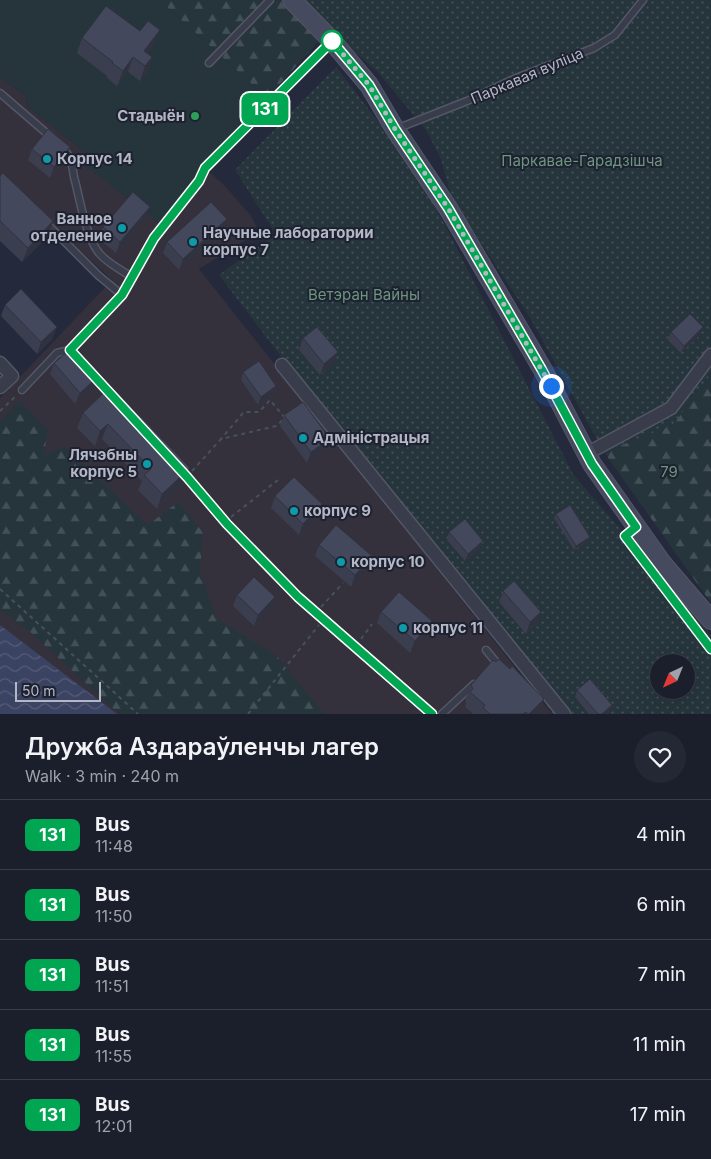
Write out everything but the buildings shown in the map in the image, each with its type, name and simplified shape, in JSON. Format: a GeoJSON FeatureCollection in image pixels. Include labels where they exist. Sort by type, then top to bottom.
{"type":"FeatureCollection","features":[{"type":"Feature","properties":{"kind":"street"},"geometry":{"type":"LineString","coordinates":[[292,0],[332,41],[369,85],[395,129],[448,208],[542,370],[586,454],[662,563],[711,620]]}},
{"type":"Feature","properties":{"kind":"street"},"geometry":{"type":"LineString","coordinates":[[586,454],[671,408],[711,355]]}},
{"type":"Feature","properties":{"kind":"street"},"geometry":{"type":"LineString","coordinates":[[0,363],[12,376],[0,387]]}},
{"type":"Feature","properties":{"kind":"street"},"geometry":{"type":"LineString","coordinates":[[282,365],[564,714]]}},
{"type":"Feature","properties":{"kind":"lane"},"geometry":{"type":"LineString","coordinates":[[208,63],[270,0]]}},
{"type":"Feature","properties":{"kind":"lane","name":"Паркавая вуліца"},"geometry":{"type":"LineString","coordinates":[[395,129],[467,101],[516,78],[594,48],[615,35],[643,0]]}},
{"type":"Feature","properties":{"kind":"lane"},"geometry":{"type":"LineString","coordinates":[[22,390],[57,353],[70,350],[122,295],[134,278],[154,238],[199,181],[205,168],[332,41]]}},
{"type":"Feature","properties":{"kind":"lane"},"geometry":{"type":"LineString","coordinates":[[0,93],[59,144],[70,157],[82,210],[90,236],[98,252],[106,260],[134,278]]}},
{"type":"Feature","properties":{"kind":"lane"},"geometry":{"type":"LineString","coordinates":[[39,216],[99,276],[122,295]]}},
{"type":"Feature","properties":{"kind":"lane"},"geometry":{"type":"LineString","coordinates":[[70,350],[77,357]]}},
{"type":"Feature","properties":{"kind":"lane"},"geometry":{"type":"LineString","coordinates":[[90,371],[116,399]]}},
{"type":"Feature","properties":{"kind":"lane"},"geometry":{"type":"LineString","coordinates":[[180,470],[225,521],[298,597],[432,714]]}},
{"type":"Feature","properties":{"kind":"lane"},"geometry":{"type":"LineString","coordinates":[[636,527],[625,536],[711,649]]}},
{"type":"Feature","properties":{"kind":"lane"},"geometry":{"type":"LineString","coordinates":[[486,650],[508,674]]}},
{"type":"Feature","properties":{"kind":"lane"},"geometry":{"type":"LineString","coordinates":[[490,669],[497,663]]}},
{"type":"Feature","properties":{"kind":"lane"},"geometry":{"type":"LineString","coordinates":[[442,714],[476,682]]}},
{"type":"Feature","properties":{"kind":"path"},"geometry":{"type":"LineString","coordinates":[[0,411],[22,390]]}},
{"type":"Feature","properties":{"kind":"path"},"geometry":{"type":"LineString","coordinates":[[187,477],[244,412],[259,412],[270,400],[286,418],[276,426],[221,439]]}},
{"type":"Feature","properties":{"kind":"path"},"geometry":{"type":"LineString","coordinates":[[225,521],[278,480]]}},
{"type":"Feature","properties":{"kind":"path"},"geometry":{"type":"LineString","coordinates":[[316,612],[343,583]]}},
{"type":"Feature","properties":{"kind":"path"},"geometry":{"type":"LineString","coordinates":[[0,589],[138,714]]}},
{"type":"Feature","properties":{"kind":"path"},"geometry":{"type":"LineString","coordinates":[[248,714],[323,620]]}},
{"type":"Feature","properties":{"kind":"path"},"geometry":{"type":"LineString","coordinates":[[356,648],[372,624]]}},
{"type":"Feature","properties":{"kind":"shaded area"},"geometry":{"type":"Polygon","coordinates":[[[0,77],[26,96],[27,106],[85,152],[159,224],[205,168],[226,187],[251,216],[256,226],[246,240],[199,269],[552,714],[0,714],[0,398],[112,280],[0,176],[0,77]]]}},
{"type":"Feature","properties":{"kind":"green space"},"geometry":{"type":"Polygon","coordinates":[[[0,0],[159,0],[267,98],[205,168],[160,224],[87,167],[85,152],[27,106],[26,96],[0,77],[0,0]]]}},
{"type":"Feature","properties":{"kind":"green space"},"geometry":{"type":"Polygon","coordinates":[[[159,0],[297,0],[330,29],[267,98],[159,0]]]}},
{"type":"Feature","properties":{"kind":"green space","name":"Паркавае-Гарадзішча"},"geometry":{"type":"Polygon","coordinates":[[[293,0],[711,0],[711,374],[673,425],[604,452],[529,316],[452,199],[441,159],[426,130],[377,71],[293,0]]]}},
{"type":"Feature","properties":{"kind":"green space","name":"Ветэран Вайны"},"geometry":{"type":"Polygon","coordinates":[[[336,67],[418,173],[573,474],[711,635],[711,714],[553,714],[219,275],[276,234],[235,170],[336,67]]]}},
{"type":"Feature","properties":{"kind":"green space","name":"79"},"geometry":{"type":"Polygon","coordinates":[[[711,374],[711,603],[604,452],[673,425],[711,374]]]}},
{"type":"Feature","properties":{"kind":"green space"},"geometry":{"type":"Polygon","coordinates":[[[19,401],[48,430],[44,456],[64,446],[148,525],[178,502],[203,532],[200,572],[216,618],[277,656],[324,714],[119,714],[28,630],[0,610],[0,421],[19,401]]]}},
{"type":"Feature","properties":{"kind":"water"},"geometry":{"type":"Polygon","coordinates":[[[0,625],[117,714],[0,714],[0,625]]]}},
{"type":"Feature","properties":{"kind":"bus line","name":"131"},"geometry":{"type":"LineString","coordinates":[[432,714],[298,597],[227,524],[187,477],[70,350],[122,295],[134,278],[154,238],[199,181],[205,168],[332,41],[369,85],[395,129],[448,208],[542,370],[592,464],[636,527],[625,536],[711,649]]}},
{"type":"Feature","properties":{"kind":"place","name":"Стадыён"},"geometry":{"type":"Point","coordinates":[195,116]}},
{"type":"Feature","properties":{"kind":"place","name":"Корпус 14"},"geometry":{"type":"Point","coordinates":[47,159]}},
{"type":"Feature","properties":{"kind":"place","name":"Ванное отделение"},"geometry":{"type":"Point","coordinates":[122,228]}},
{"type":"Feature","properties":{"kind":"place","name":"Научные лаборатории корпус 7"},"geometry":{"type":"Point","coordinates":[193,242]}},
{"type":"Feature","properties":{"kind":"place","name":"Адміністрацыя"},"geometry":{"type":"Point","coordinates":[303,438]}},
{"type":"Feature","properties":{"kind":"place","name":"Лячэбны корпус 5"},"geometry":{"type":"Point","coordinates":[147,464]}},
{"type":"Feature","properties":{"kind":"place","name":"корпус 9"},"geometry":{"type":"Point","coordinates":[294,511]}},
{"type":"Feature","properties":{"kind":"place","name":"корпус 10"},"geometry":{"type":"Point","coordinates":[341,562]}},
{"type":"Feature","properties":{"kind":"place","name":"корпус 11"},"geometry":{"type":"Point","coordinates":[403,628]}},
{"type":"Feature","properties":{"kind":"route"},"geometry":{"type":"LineString","coordinates":[[332,41],[369,85],[395,129],[448,208],[551,386]]}}]}
